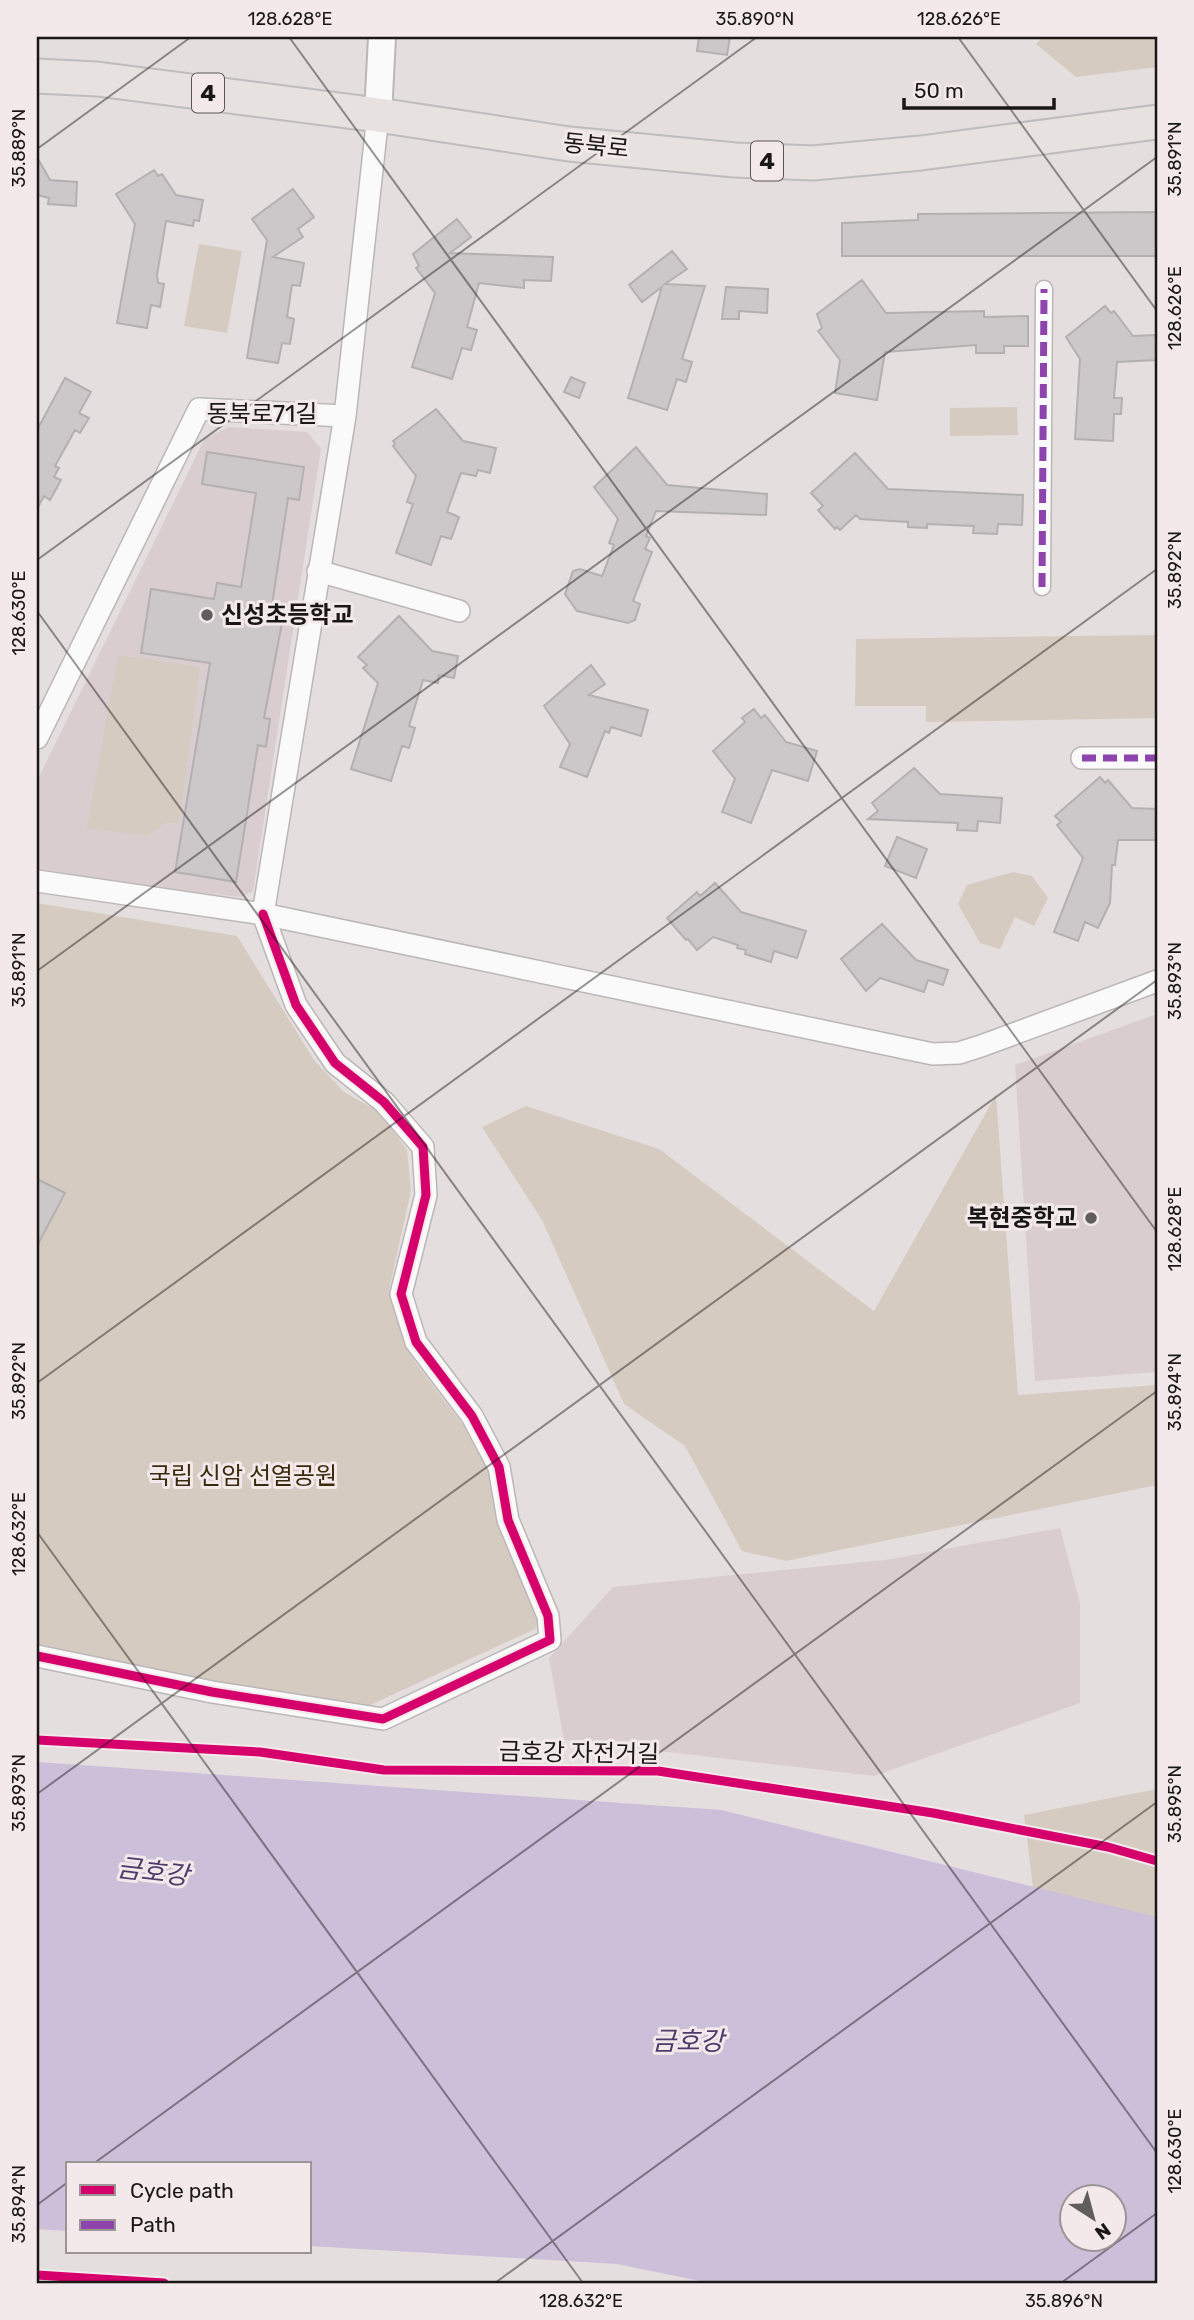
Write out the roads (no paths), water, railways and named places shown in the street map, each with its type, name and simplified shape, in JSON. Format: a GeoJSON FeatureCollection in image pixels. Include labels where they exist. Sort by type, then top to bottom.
{"type":"FeatureCollection","features":[{"type":"Feature","properties":{"kind":"main road","name":"동북로"},"geometry":{"type":"LineString","coordinates":[[37,76],[97,79],[378,115],[569,144],[735,160],[813,163],[921,153],[1157,122]]}},
{"type":"Feature","properties":{"kind":"street"},"geometry":{"type":"LineString","coordinates":[[378,115],[382,37]]}},
{"type":"Feature","properties":{"kind":"street","name":"동북로71길"},"geometry":{"type":"LineString","coordinates":[[37,738],[199,409],[345,416],[378,115]]}},
{"type":"Feature","properties":{"kind":"street"},"geometry":{"type":"LineString","coordinates":[[1042,587],[1044,289]]}},
{"type":"Feature","properties":{"kind":"street"},"geometry":{"type":"LineString","coordinates":[[37,1656],[212,1692],[383,1718],[550,1640],[548,1616],[508,1520],[499,1467],[472,1416],[416,1342],[401,1294],[426,1195],[423,1147],[384,1102],[335,1063],[296,1006],[263,914],[345,416]]}},
{"type":"Feature","properties":{"kind":"street"},"geometry":{"type":"LineString","coordinates":[[318,571],[459,611]]}},
{"type":"Feature","properties":{"kind":"street"},"geometry":{"type":"LineString","coordinates":[[1082,758],[1157,758]]}},
{"type":"Feature","properties":{"kind":"street"},"geometry":{"type":"LineString","coordinates":[[37,881],[263,914],[933,1054],[959,1052],[981,1046],[1157,981]]}},
{"type":"Feature","properties":{"kind":"water","name":"금호강"},"geometry":{"type":"Polygon","coordinates":[[[37,1762],[721,1810],[1157,1917],[1157,2283],[710,2283],[617,2264],[312,2246],[312,2162],[66,2162],[66,2231],[37,2229],[37,1762]]]}},
{"type":"Feature","properties":{"kind":"place","name":"신성초등학교"},"geometry":{"type":"Point","coordinates":[207,615]}},
{"type":"Feature","properties":{"kind":"place","name":"복현중학교"},"geometry":{"type":"Point","coordinates":[1091,1218]}},
{"type":"Feature","properties":{"kind":"park label","name":"국립 신암 선열공원"},"geometry":{"type":"Point","coordinates":[243,1476]}}]}
